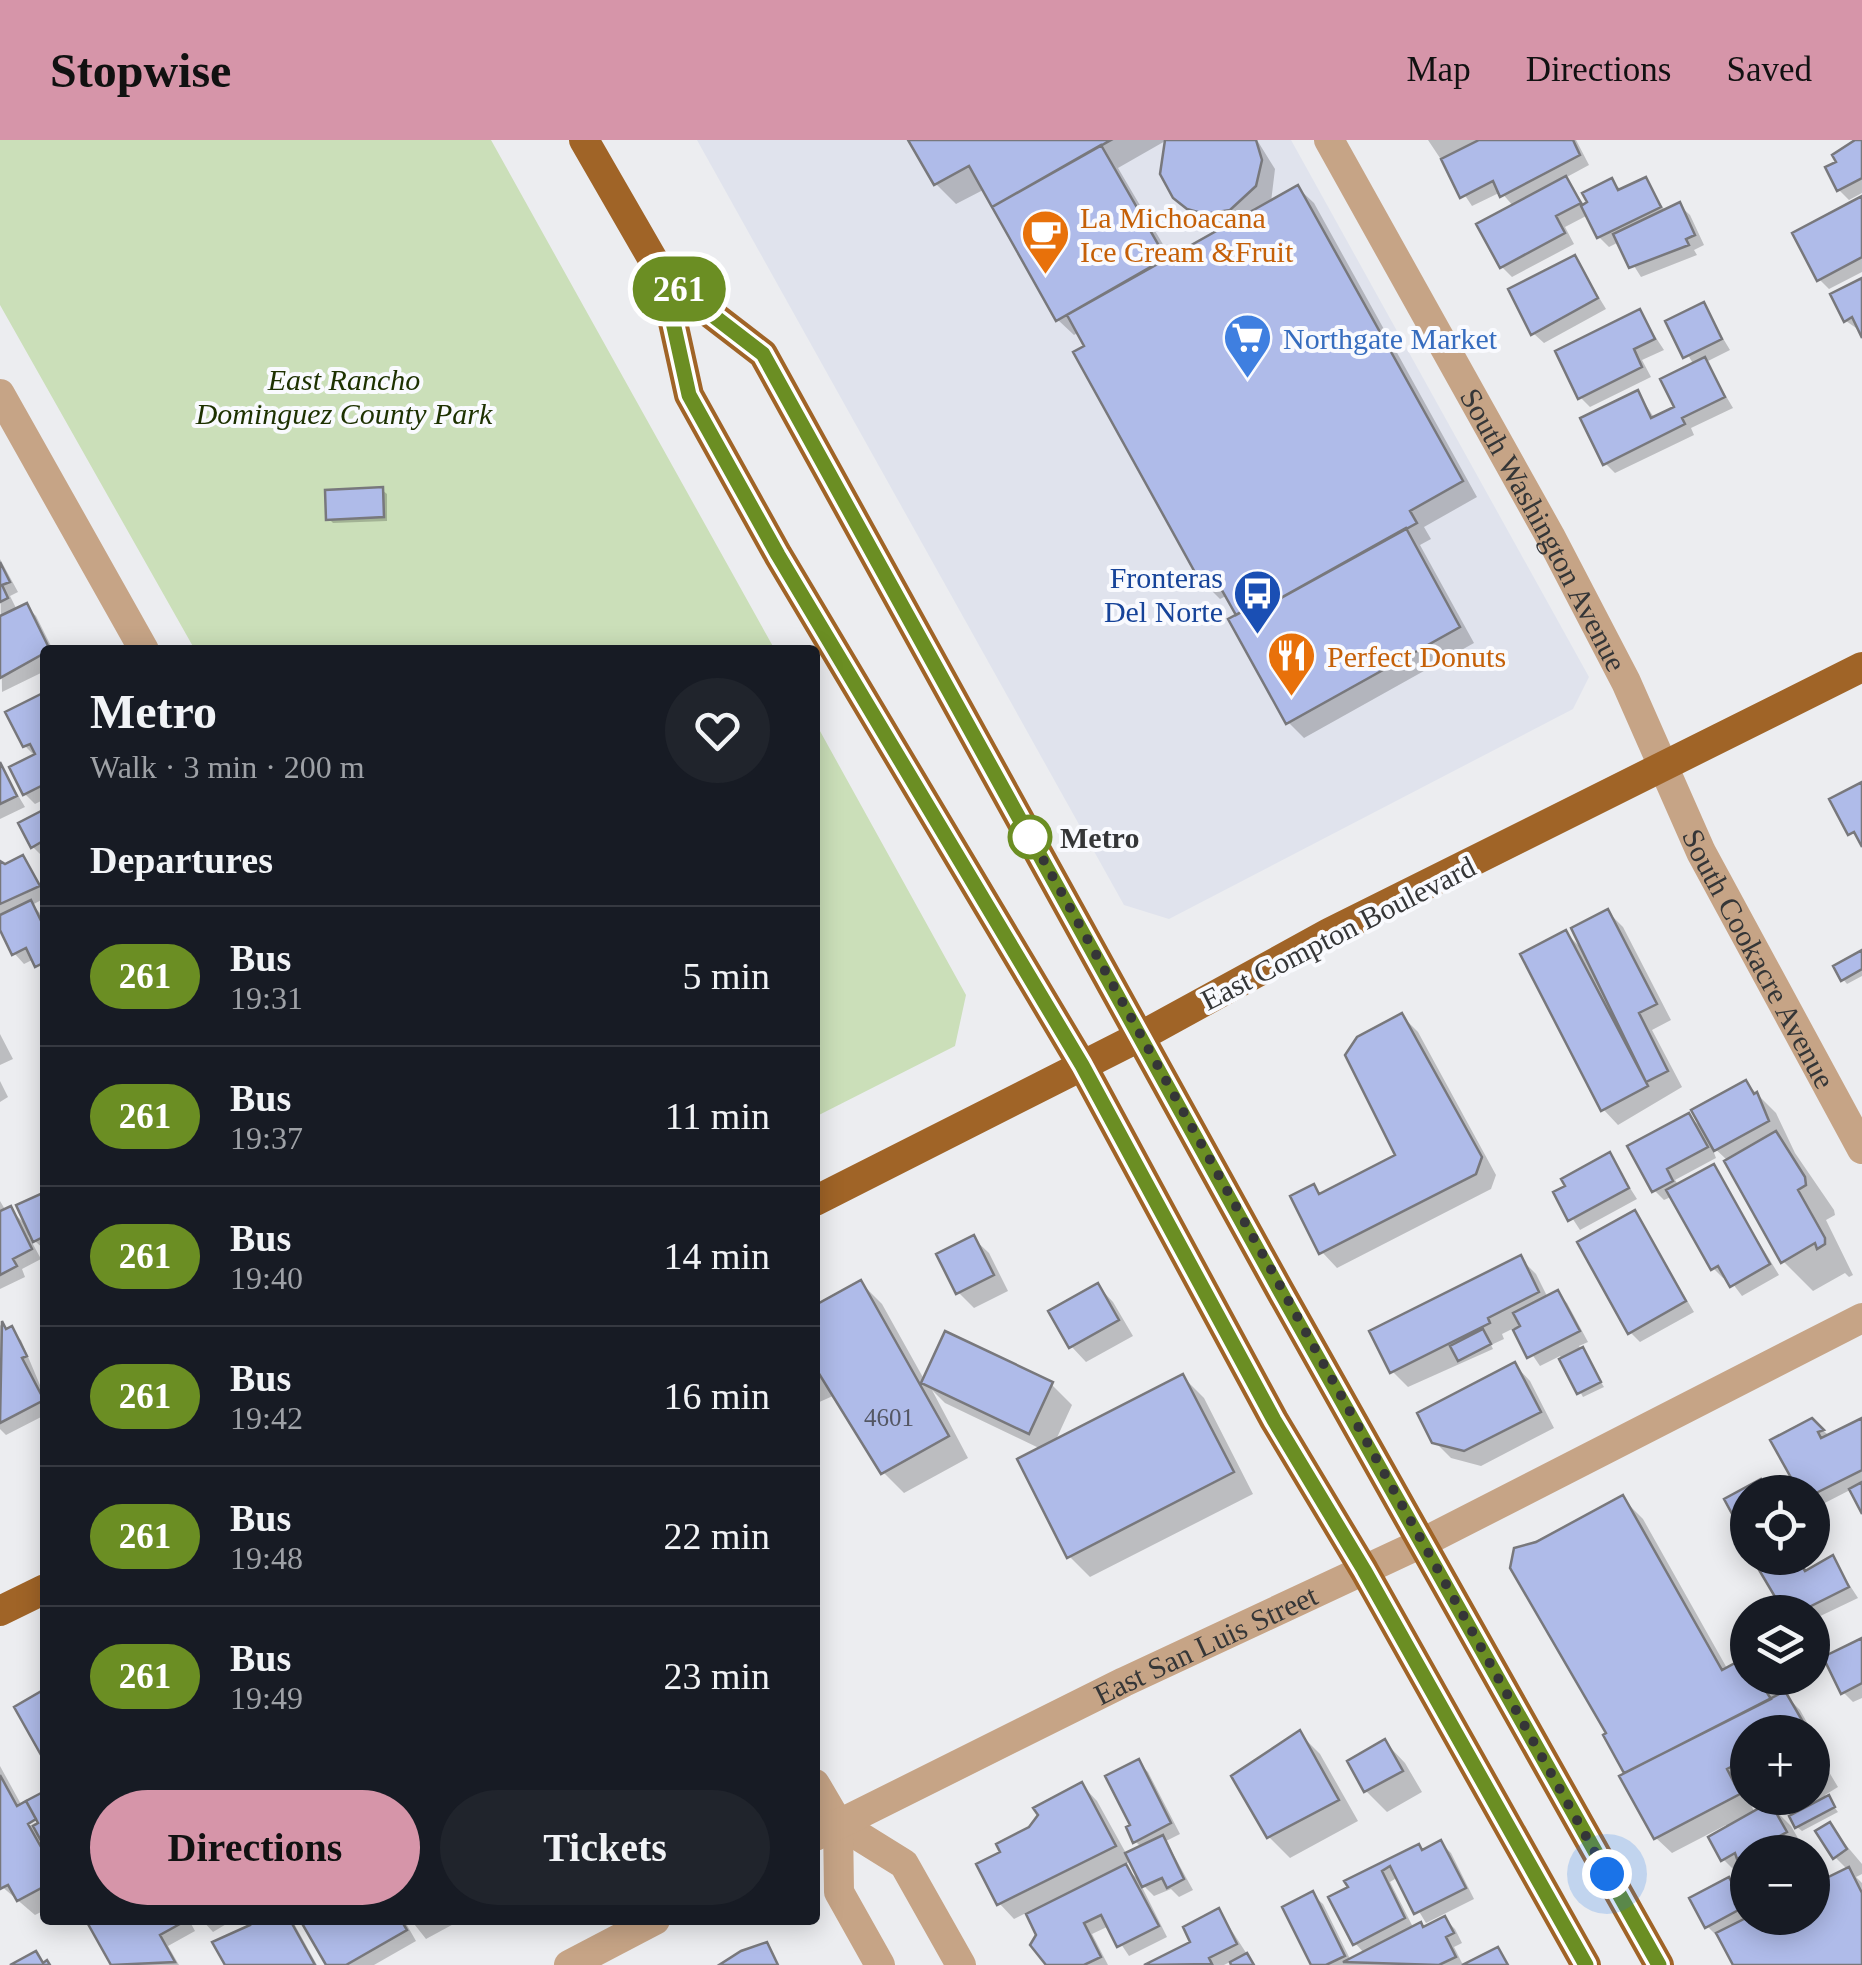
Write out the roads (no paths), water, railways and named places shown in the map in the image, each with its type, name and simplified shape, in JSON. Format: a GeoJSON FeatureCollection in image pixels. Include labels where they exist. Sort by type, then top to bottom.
{"type":"FeatureCollection","features":[{"type":"Feature","properties":{"kind":"main road"},"geometry":{"type":"LineString","coordinates":[[584,140],[663,277],[689,395],[778,555],[1082,1065],[1274,1420],[1364,1570],[1586,1965]]}},
{"type":"Feature","properties":{"kind":"main road"},"geometry":{"type":"LineString","coordinates":[[663,277],[763,354],[1659,1965]]}},
{"type":"Feature","properties":{"kind":"main road","name":"East Compton Boulevard"},"geometry":{"type":"LineString","coordinates":[[820,1198],[1142,1036],[1329,934],[1862,667]]}},
{"type":"Feature","properties":{"kind":"main road"},"geometry":{"type":"LineString","coordinates":[[3,1602],[40,1591]]}},
{"type":"Feature","properties":{"kind":"street","name":"South Washington Avenue"},"geometry":{"type":"LineString","coordinates":[[1328,140],[1550,536],[1664,766]]}},
{"type":"Feature","properties":{"kind":"street"},"geometry":{"type":"LineString","coordinates":[[0,394],[141,645]]}},
{"type":"Feature","properties":{"kind":"street","name":"South Cookacre Avenue"},"geometry":{"type":"LineString","coordinates":[[1664,766],[1702,852],[1862,1149]]}},
{"type":"Feature","properties":{"kind":"street","name":"East San Luis Street"},"geometry":{"type":"LineString","coordinates":[[827,1829],[1124,1682],[1422,1543],[1862,1318]]}},
{"type":"Feature","properties":{"kind":"street"},"geometry":{"type":"LineString","coordinates":[[820,1803],[839,1892],[880,1965]]}},
{"type":"Feature","properties":{"kind":"street"},"geometry":{"type":"LineString","coordinates":[[827,1829],[904,1864],[961,1965]]}},
{"type":"Feature","properties":{"kind":"street"},"geometry":{"type":"LineString","coordinates":[[569,1965],[645,1925]]}},
{"type":"Feature","properties":{"kind":"place","name":"La Michoacana Ice Cream &Fruit"},"geometry":{"type":"Point","coordinates":[1045,276]}},
{"type":"Feature","properties":{"kind":"place","name":"Northgate Market"},"geometry":{"type":"Point","coordinates":[1248,380]}},
{"type":"Feature","properties":{"kind":"place","name":"Fronteras Del Norte"},"geometry":{"type":"Point","coordinates":[1258,636]}},
{"type":"Feature","properties":{"kind":"place","name":"Perfect Donuts"},"geometry":{"type":"Point","coordinates":[1292,698]}},
{"type":"Feature","properties":{"kind":"place","name":"Metro"},"geometry":{"type":"Point","coordinates":[1030,837]}},
{"type":"Feature","properties":{"kind":"park label","name":"East Rancho Dominguez County Park"},"geometry":{"type":"Point","coordinates":[344,396]}}]}
